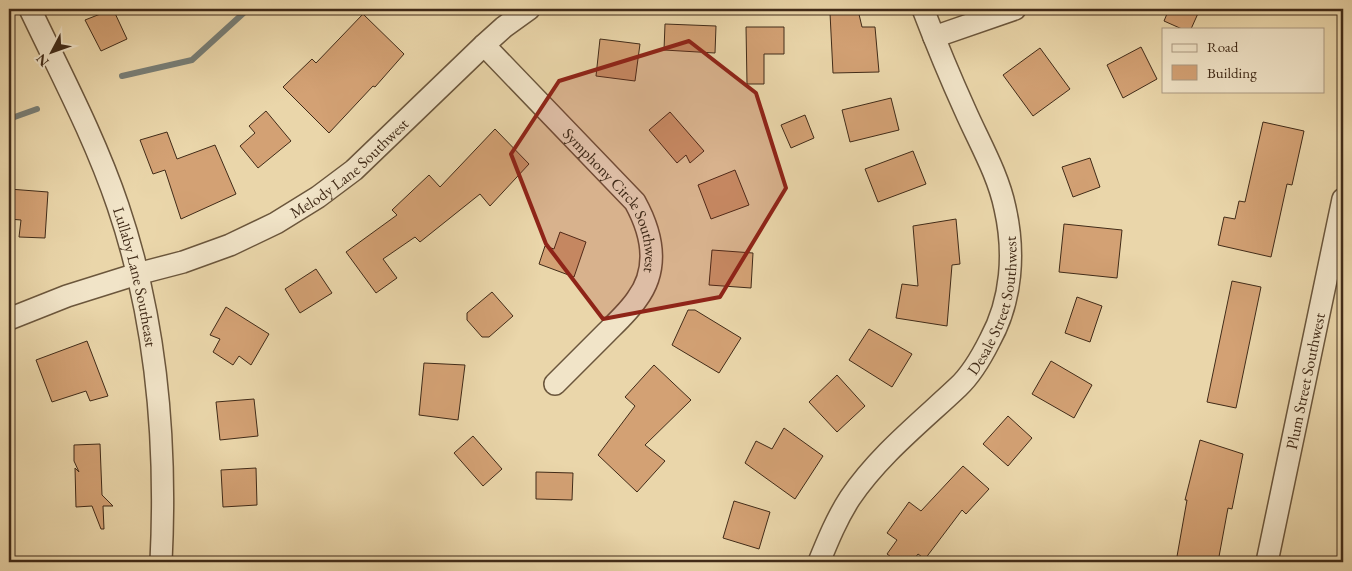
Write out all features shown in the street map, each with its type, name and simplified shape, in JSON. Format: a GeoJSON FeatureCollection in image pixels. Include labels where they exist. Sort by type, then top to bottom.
{"type":"FeatureCollection","features":[{"type":"Feature","properties":{"kind":"street","name":"Lullaby Lane Southeast"},"geometry":{"type":"LineString","coordinates":[[30,9],[98,154],[118,207],[137,274],[146,312],[156,375],[162,447],[163,512],[161,562]]}},
{"type":"Feature","properties":{"kind":"street","name":"Melody Lane Southwest"},"geometry":{"type":"LineString","coordinates":[[9,319],[67,296],[183,262],[230,245],[276,223],[318,197],[354,170],[484,45],[504,27],[529,9]]}},
{"type":"Feature","properties":{"kind":"street","name":"Desale Street Southwest"},"geometry":{"type":"LineString","coordinates":[[819,562],[831,532],[845,506],[873,468],[961,384],[981,358],[995,331],[1005,303],[1011,270],[1011,238],[1005,207],[997,180],[923,9]]}},
{"type":"Feature","properties":{"kind":"street"},"geometry":{"type":"LineString","coordinates":[[934,37],[1015,9]]}},
{"type":"Feature","properties":{"kind":"street","name":"Symphony Circle Southwest"},"geometry":{"type":"LineString","coordinates":[[484,45],[634,202],[645,220],[650,238],[652,258],[648,279],[638,298],[625,314],[555,384]]}},
{"type":"Feature","properties":{"kind":"street","name":"Plum Street Southwest"},"geometry":{"type":"LineString","coordinates":[[1267,562],[1343,199]]}},
{"type":"Feature","properties":{"kind":"highlighted area"},"geometry":{"type":"Polygon","coordinates":[[[689,41],[756,93],[786,188],[720,297],[603,319],[546,244],[511,154],[559,81],[689,41]]]}},
{"type":"Feature","properties":{"kind":"building"},"geometry":{"type":"Polygon","coordinates":[[[113,9],[127,39],[101,51],[85,20],[113,9]]]}},
{"type":"Feature","properties":{"kind":"building"},"geometry":{"type":"Polygon","coordinates":[[[1169,9],[1200,9],[1191,28],[1180,28],[1164,21],[1169,9]]]}},
{"type":"Feature","properties":{"kind":"building"},"geometry":{"type":"Polygon","coordinates":[[[858,10],[862,27],[875,27],[879,72],[833,73],[830,13],[858,10]]]}},
{"type":"Feature","properties":{"kind":"building"},"geometry":{"type":"Polygon","coordinates":[[[363,14],[404,54],[375,87],[373,86],[329,133],[283,87],[312,59],[316,63],[363,14]]]}},
{"type":"Feature","properties":{"kind":"building"},"geometry":{"type":"Polygon","coordinates":[[[665,24],[716,26],[715,53],[664,50],[665,24]]]}},
{"type":"Feature","properties":{"kind":"building"},"geometry":{"type":"Polygon","coordinates":[[[746,27],[784,27],[784,54],[764,54],[764,84],[747,84],[746,27]]]}},
{"type":"Feature","properties":{"kind":"building"},"geometry":{"type":"Polygon","coordinates":[[[600,39],[640,44],[635,81],[596,76],[600,39]]]}},
{"type":"Feature","properties":{"kind":"building"},"geometry":{"type":"Polygon","coordinates":[[[1141,47],[1157,79],[1123,98],[1107,65],[1141,47]]]}},
{"type":"Feature","properties":{"kind":"building"},"geometry":{"type":"Polygon","coordinates":[[[1040,48],[1070,89],[1033,116],[1003,75],[1040,48]]]}},
{"type":"Feature","properties":{"kind":"building"},"geometry":{"type":"Polygon","coordinates":[[[891,98],[899,130],[850,142],[842,110],[891,98]]]}},
{"type":"Feature","properties":{"kind":"building"},"geometry":{"type":"Polygon","coordinates":[[[266,111],[291,141],[258,168],[240,146],[255,133],[249,126],[266,111]]]}},
{"type":"Feature","properties":{"kind":"building"},"geometry":{"type":"Polygon","coordinates":[[[670,112],[704,151],[690,163],[686,155],[677,163],[649,130],[670,112]]]}},
{"type":"Feature","properties":{"kind":"building"},"geometry":{"type":"Polygon","coordinates":[[[805,115],[814,138],[791,148],[781,125],[805,115]]]}},
{"type":"Feature","properties":{"kind":"building"},"geometry":{"type":"Polygon","coordinates":[[[1263,122],[1304,131],[1292,185],[1287,184],[1271,257],[1218,245],[1224,217],[1235,219],[1239,201],[1245,202],[1263,122]]]}},
{"type":"Feature","properties":{"kind":"building"},"geometry":{"type":"Polygon","coordinates":[[[495,129],[529,164],[490,206],[480,194],[420,242],[415,237],[383,259],[397,278],[376,293],[346,252],[397,215],[392,210],[429,175],[440,187],[495,129]]]}},
{"type":"Feature","properties":{"kind":"building"},"geometry":{"type":"Polygon","coordinates":[[[167,132],[177,159],[215,145],[236,194],[181,219],[165,170],[153,174],[140,140],[167,132]]]}},
{"type":"Feature","properties":{"kind":"building"},"geometry":{"type":"Polygon","coordinates":[[[913,151],[926,184],[878,202],[865,169],[913,151]]]}},
{"type":"Feature","properties":{"kind":"building"},"geometry":{"type":"Polygon","coordinates":[[[1090,158],[1100,187],[1073,197],[1062,167],[1090,158]]]}},
{"type":"Feature","properties":{"kind":"building"},"geometry":{"type":"Polygon","coordinates":[[[735,170],[749,205],[711,219],[698,185],[735,170]]]}},
{"type":"Feature","properties":{"kind":"building"},"geometry":{"type":"Polygon","coordinates":[[[9,189],[48,192],[45,238],[19,237],[21,220],[9,219],[9,189]]]}},
{"type":"Feature","properties":{"kind":"building"},"geometry":{"type":"Polygon","coordinates":[[[956,219],[960,264],[952,265],[947,326],[896,318],[902,284],[918,286],[913,226],[956,219]]]}},
{"type":"Feature","properties":{"kind":"building"},"geometry":{"type":"Polygon","coordinates":[[[1064,224],[1122,230],[1117,278],[1059,272],[1064,224]]]}},
{"type":"Feature","properties":{"kind":"building"},"geometry":{"type":"Polygon","coordinates":[[[560,232],[586,242],[574,277],[539,264],[545,246],[554,249],[560,232]]]}},
{"type":"Feature","properties":{"kind":"building"},"geometry":{"type":"Polygon","coordinates":[[[712,250],[753,253],[751,288],[709,285],[712,250]]]}},
{"type":"Feature","properties":{"kind":"building"},"geometry":{"type":"Polygon","coordinates":[[[316,269],[332,293],[300,313],[285,289],[316,269]]]}},
{"type":"Feature","properties":{"kind":"building"},"geometry":{"type":"Polygon","coordinates":[[[1232,281],[1261,287],[1236,408],[1207,402],[1232,281]]]}},
{"type":"Feature","properties":{"kind":"building"},"geometry":{"type":"Polygon","coordinates":[[[492,292],[513,316],[489,337],[482,337],[467,320],[467,313],[492,292]]]}},
{"type":"Feature","properties":{"kind":"building"},"geometry":{"type":"Polygon","coordinates":[[[1077,297],[1102,306],[1090,342],[1065,333],[1077,297]]]}},
{"type":"Feature","properties":{"kind":"building"},"geometry":{"type":"Polygon","coordinates":[[[226,307],[269,334],[251,365],[239,356],[233,365],[213,352],[220,339],[210,335],[226,307]]]}},
{"type":"Feature","properties":{"kind":"building"},"geometry":{"type":"Polygon","coordinates":[[[688,310],[695,310],[741,338],[719,373],[672,345],[688,310]]]}},
{"type":"Feature","properties":{"kind":"building"},"geometry":{"type":"Polygon","coordinates":[[[869,329],[912,354],[892,387],[849,360],[869,329]]]}},
{"type":"Feature","properties":{"kind":"building"},"geometry":{"type":"Polygon","coordinates":[[[87,341],[108,396],[90,401],[86,391],[52,402],[36,360],[87,341]]]}},
{"type":"Feature","properties":{"kind":"building"},"geometry":{"type":"Polygon","coordinates":[[[1051,361],[1092,385],[1074,418],[1032,394],[1051,361]]]}},
{"type":"Feature","properties":{"kind":"building"},"geometry":{"type":"Polygon","coordinates":[[[424,363],[465,365],[458,420],[419,415],[424,363]]]}},
{"type":"Feature","properties":{"kind":"building"},"geometry":{"type":"Polygon","coordinates":[[[654,365],[691,400],[645,445],[665,461],[637,492],[598,455],[635,406],[625,397],[654,365]]]}},
{"type":"Feature","properties":{"kind":"building"},"geometry":{"type":"Polygon","coordinates":[[[837,375],[865,406],[837,432],[809,402],[837,375]]]}},
{"type":"Feature","properties":{"kind":"building"},"geometry":{"type":"Polygon","coordinates":[[[254,399],[258,436],[220,440],[216,402],[254,399]]]}},
{"type":"Feature","properties":{"kind":"building"},"geometry":{"type":"Polygon","coordinates":[[[1008,416],[1032,438],[1008,466],[983,444],[1008,416]]]}},
{"type":"Feature","properties":{"kind":"building"},"geometry":{"type":"Polygon","coordinates":[[[784,428],[823,456],[795,499],[745,463],[756,441],[772,449],[784,428]]]}},
{"type":"Feature","properties":{"kind":"building"},"geometry":{"type":"Polygon","coordinates":[[[473,436],[502,469],[483,486],[454,453],[473,436]]]}},
{"type":"Feature","properties":{"kind":"building"},"geometry":{"type":"Polygon","coordinates":[[[1200,440],[1243,454],[1232,509],[1228,508],[1218,562],[1176,562],[1187,500],[1185,500],[1200,440]]]}},
{"type":"Feature","properties":{"kind":"building"},"geometry":{"type":"Polygon","coordinates":[[[100,444],[102,495],[113,506],[103,506],[104,529],[101,529],[92,506],[76,507],[75,468],[79,472],[74,461],[74,445],[100,444]]]}},
{"type":"Feature","properties":{"kind":"building"},"geometry":{"type":"Polygon","coordinates":[[[963,466],[989,489],[966,514],[962,510],[925,559],[918,554],[912,562],[898,562],[887,554],[897,540],[887,533],[909,502],[921,511],[963,466]]]}},
{"type":"Feature","properties":{"kind":"building"},"geometry":{"type":"Polygon","coordinates":[[[256,468],[257,505],[223,507],[221,470],[256,468]]]}},
{"type":"Feature","properties":{"kind":"building"},"geometry":{"type":"Polygon","coordinates":[[[536,472],[573,473],[572,500],[536,499],[536,472]]]}},
{"type":"Feature","properties":{"kind":"building"},"geometry":{"type":"Polygon","coordinates":[[[734,501],[770,512],[759,549],[723,538],[734,501]]]}},
{"type":"Feature","properties":{"kind":"waterway"},"geometry":{"type":"LineString","coordinates":[[122,76],[192,60],[248,9]]}},
{"type":"Feature","properties":{"kind":"waterway"},"geometry":{"type":"LineString","coordinates":[[9,119],[37,109]]}}]}
